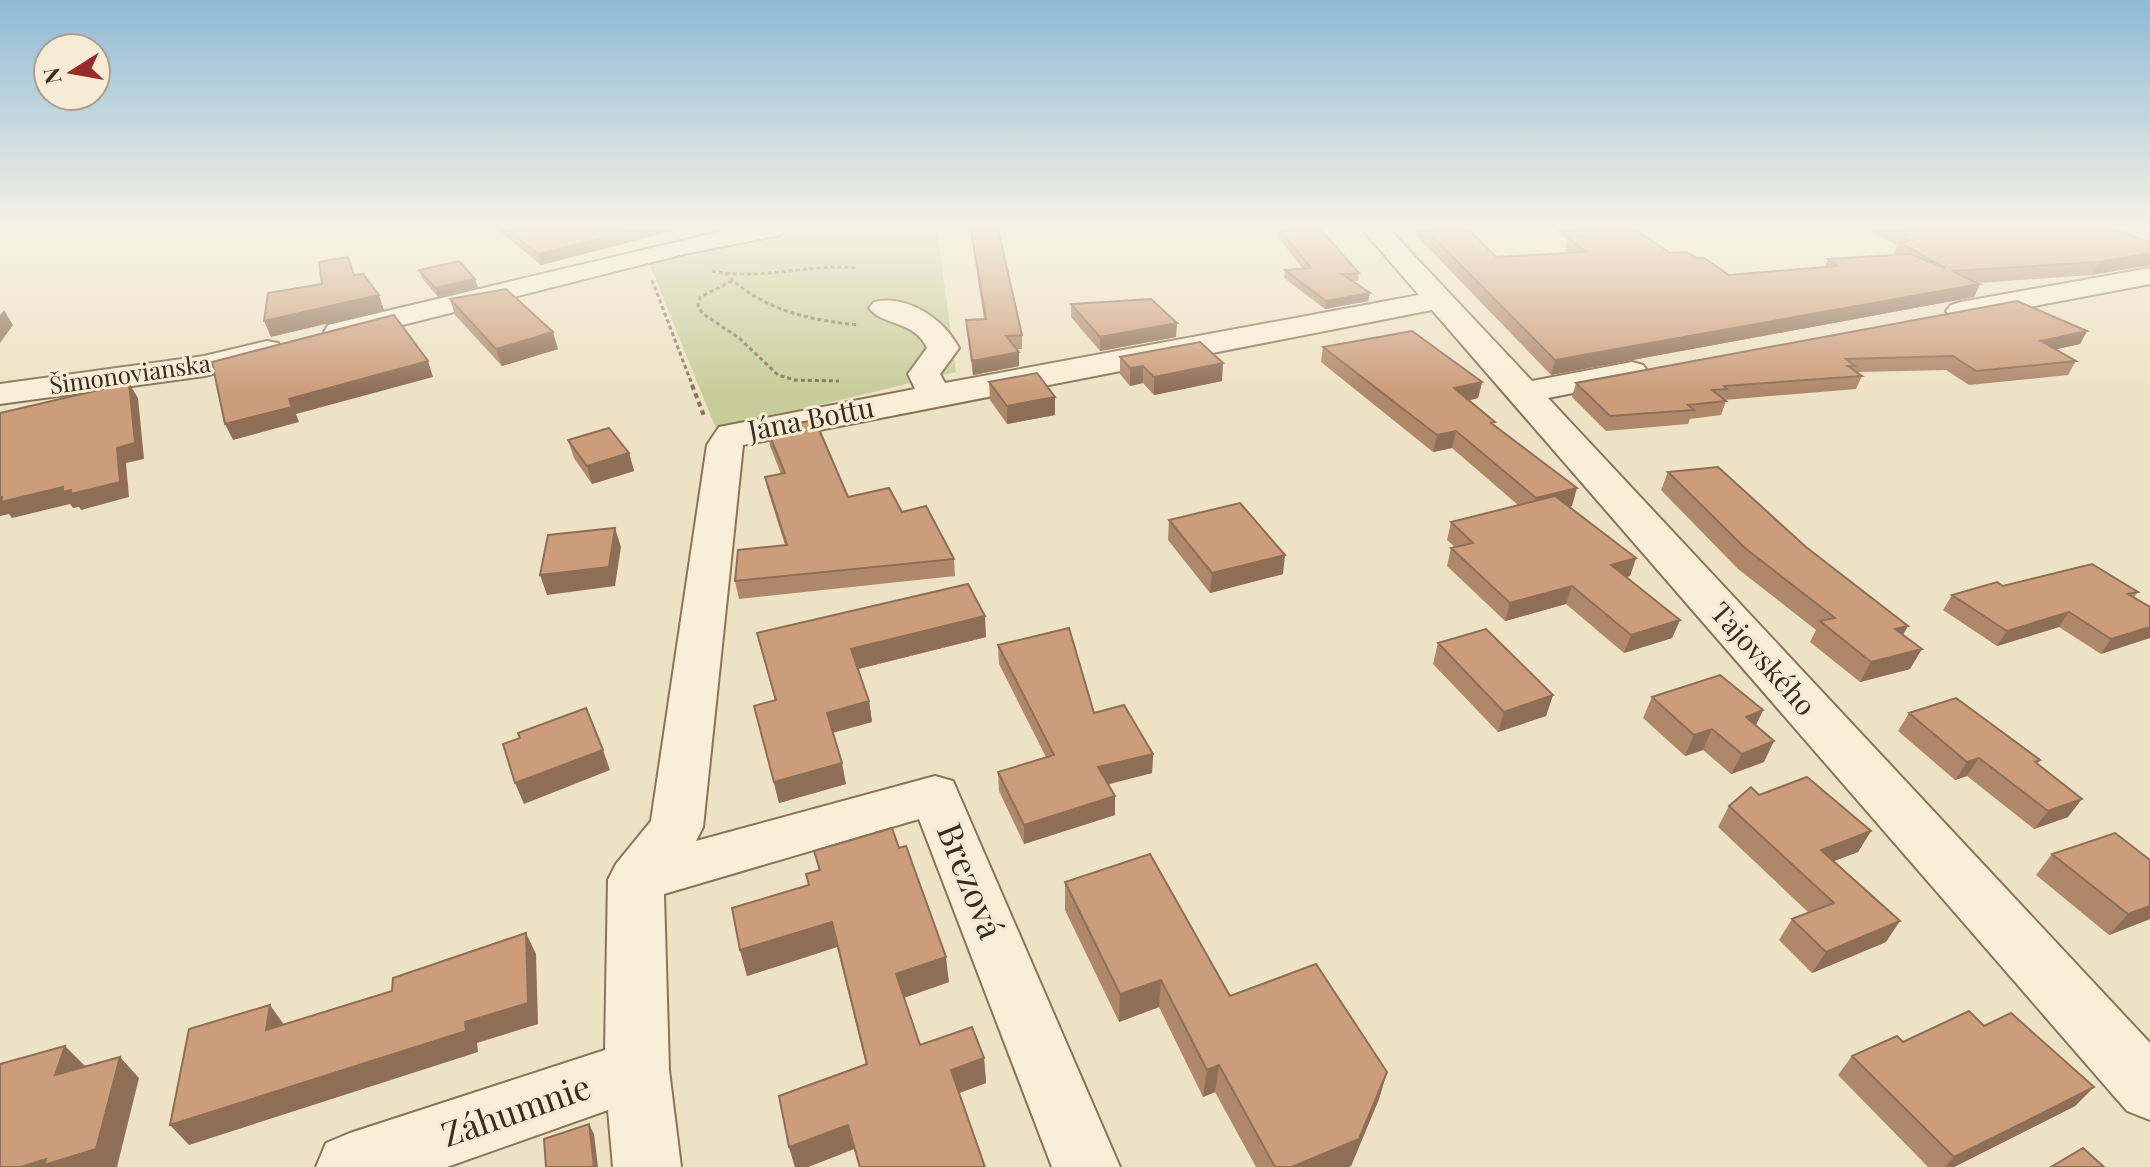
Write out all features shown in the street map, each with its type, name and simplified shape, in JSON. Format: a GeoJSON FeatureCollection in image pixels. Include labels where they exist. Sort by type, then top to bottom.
{"type":"FeatureCollection","features":[{"type":"Feature","properties":{"kind":"street","name":"Šimonovianska"},"geometry":{"type":"LineString","coordinates":[[0,394],[205,366],[534,283]]}},
{"type":"Feature","properties":{"kind":"street","name":"Tajovského"},"geometry":{"type":"LineString","coordinates":[[1425,283],[2150,1089]]}},
{"type":"Feature","properties":{"kind":"street"},"geometry":{"type":"LineString","coordinates":[[1931,317],[2110,283]]}},
{"type":"Feature","properties":{"kind":"street","name":"Jána Bottu"},"geometry":{"type":"LineString","coordinates":[[636,880],[677,827],[725,445],[731,434],[1440,300]]}},
{"type":"Feature","properties":{"kind":"street"},"geometry":{"type":"LineString","coordinates":[[874,317],[902,312],[940,339],[943,348],[939,358],[924,374],[935,395]]}},
{"type":"Feature","properties":{"kind":"street"},"geometry":{"type":"LineString","coordinates":[[1523,393],[1664,366]]}},
{"type":"Feature","properties":{"kind":"street","name":"Brezová"},"geometry":{"type":"LineString","coordinates":[[636,880],[935,795],[1086,1167]]}},
{"type":"Feature","properties":{"kind":"street"},"geometry":{"type":"LineString","coordinates":[[636,880],[637,1070],[647,1167]]}},
{"type":"Feature","properties":{"kind":"street","name":"Záhumnie"},"geometry":{"type":"LineString","coordinates":[[350,1167],[637,1070]]}},
{"type":"Feature","properties":{"kind":"path"},"geometry":{"type":"LineString","coordinates":[[653,283],[708,426],[731,434]]}},
{"type":"Feature","properties":{"kind":"path"},"geometry":{"type":"LineString","coordinates":[[727,283],[700,297],[698,305],[702,313],[739,338],[778,375],[795,380],[844,381]]}},
{"type":"Feature","properties":{"kind":"path"},"geometry":{"type":"LineString","coordinates":[[736,283],[777,309],[874,317]]}},
{"type":"Feature","properties":{"kind":"green space"},"geometry":{"type":"Polygon","coordinates":[[[657,283],[944,283],[956,372],[723,428],[715,426],[657,283]]]}},
{"type":"Feature","properties":{"kind":"building"},"geometry":{"type":"Polygon","coordinates":[[[370,283],[379,295],[264,321],[268,293],[322,284],[370,283]]]}},
{"type":"Feature","properties":{"kind":"building"},"geometry":{"type":"Polygon","coordinates":[[[431,283],[455,283],[435,288],[431,283]]]}},
{"type":"Feature","properties":{"kind":"building"},"geometry":{"type":"Polygon","coordinates":[[[980,283],[1010,283],[1022,335],[1006,336],[1019,352],[972,361],[966,320],[986,319],[980,283]]]}},
{"type":"Feature","properties":{"kind":"building"},"geometry":{"type":"Polygon","coordinates":[[[1303,283],[1356,283],[1370,293],[1326,301],[1303,283]]]}},
{"type":"Feature","properties":{"kind":"building"},"geometry":{"type":"Polygon","coordinates":[[[1479,283],[1980,284],[1555,360],[1479,283]]]}},
{"type":"Feature","properties":{"kind":"building"},"geometry":{"type":"Polygon","coordinates":[[[506,289],[553,332],[496,349],[450,299],[506,289]]]}},
{"type":"Feature","properties":{"kind":"building"},"geometry":{"type":"Polygon","coordinates":[[[1151,299],[1177,323],[1100,337],[1071,304],[1151,299]]]}},
{"type":"Feature","properties":{"kind":"building"},"geometry":{"type":"Polygon","coordinates":[[[2017,301],[2087,331],[2041,341],[2076,361],[1976,371],[1953,356],[1846,359],[1855,366],[1848,366],[1862,376],[1724,386],[1727,389],[1712,390],[1726,401],[1688,405],[1694,410],[1610,416],[1576,383],[2017,301]]]}},
{"type":"Feature","properties":{"kind":"building"},"geometry":{"type":"Polygon","coordinates":[[[394,315],[428,361],[289,399],[292,407],[225,424],[212,362],[394,315]]]}},
{"type":"Feature","properties":{"kind":"building"},"geometry":{"type":"Polygon","coordinates":[[[1412,331],[1482,382],[1454,388],[1495,422],[1491,423],[1577,488],[1536,498],[1456,431],[1437,435],[1323,347],[1412,331]]]}},
{"type":"Feature","properties":{"kind":"building"},"geometry":{"type":"Polygon","coordinates":[[[1200,342],[1223,363],[1154,377],[1143,366],[1130,368],[1120,357],[1200,342]]]}},
{"type":"Feature","properties":{"kind":"building"},"geometry":{"type":"Polygon","coordinates":[[[1037,373],[1055,397],[1007,406],[989,382],[1037,373]]]}},
{"type":"Feature","properties":{"kind":"building"},"geometry":{"type":"Polygon","coordinates":[[[129,383],[135,443],[117,448],[120,482],[71,494],[71,490],[63,492],[63,487],[1,502],[0,413],[129,383]]]}},
{"type":"Feature","properties":{"kind":"building"},"geometry":{"type":"Polygon","coordinates":[[[815,420],[848,497],[889,488],[902,512],[926,506],[954,559],[735,581],[738,550],[787,545],[765,477],[785,473],[767,429],[815,420]]]}},
{"type":"Feature","properties":{"kind":"building"},"geometry":{"type":"Polygon","coordinates":[[[609,428],[629,453],[587,466],[568,440],[609,428]]]}},
{"type":"Feature","properties":{"kind":"building"},"geometry":{"type":"Polygon","coordinates":[[[1718,467],[1806,547],[1908,626],[1895,629],[1922,649],[1871,662],[1820,621],[1835,618],[1746,549],[1668,472],[1718,467]]]}},
{"type":"Feature","properties":{"kind":"building"},"geometry":{"type":"Polygon","coordinates":[[[1555,496],[1636,558],[1611,565],[1680,620],[1631,635],[1572,586],[1510,603],[1451,548],[1473,543],[1451,522],[1555,496]]]}},
{"type":"Feature","properties":{"kind":"building"},"geometry":{"type":"Polygon","coordinates":[[[1240,503],[1285,555],[1212,573],[1169,520],[1240,503]]]}},
{"type":"Feature","properties":{"kind":"building"},"geometry":{"type":"Polygon","coordinates":[[[615,528],[609,567],[540,575],[548,535],[615,528]]]}},
{"type":"Feature","properties":{"kind":"building"},"geometry":{"type":"Polygon","coordinates":[[[2092,564],[2138,592],[2128,594],[2150,607],[2150,627],[2111,639],[2069,612],[2007,631],[1952,595],[1997,582],[2003,586],[2092,564]]]}},
{"type":"Feature","properties":{"kind":"building"},"geometry":{"type":"Polygon","coordinates":[[[968,584],[985,616],[851,649],[869,701],[827,713],[842,763],[774,782],[754,706],[776,700],[757,633],[968,584]]]}},
{"type":"Feature","properties":{"kind":"building"},"geometry":{"type":"Polygon","coordinates":[[[1069,628],[1094,713],[1124,705],[1153,754],[1098,767],[1115,796],[1024,825],[998,772],[1054,755],[998,645],[1069,628]]]}},
{"type":"Feature","properties":{"kind":"building"},"geometry":{"type":"Polygon","coordinates":[[[1486,629],[1553,695],[1504,712],[1438,643],[1486,629]]]}},
{"type":"Feature","properties":{"kind":"building"},"geometry":{"type":"Polygon","coordinates":[[[1720,675],[1763,710],[1746,717],[1774,741],[1742,754],[1712,729],[1694,735],[1652,697],[1720,675]]]}},
{"type":"Feature","properties":{"kind":"building"},"geometry":{"type":"Polygon","coordinates":[[[1956,698],[2040,760],[2035,762],[2082,799],[2048,811],[1979,758],[1967,762],[1909,713],[1956,698]]]}},
{"type":"Feature","properties":{"kind":"building"},"geometry":{"type":"Polygon","coordinates":[[[586,708],[603,750],[515,783],[503,744],[520,738],[518,733],[586,708]]]}},
{"type":"Feature","properties":{"kind":"building"},"geometry":{"type":"Polygon","coordinates":[[[1807,777],[1871,831],[1821,850],[1900,921],[1826,952],[1792,919],[1834,903],[1729,806],[1751,787],[1759,795],[1807,777]]]}},
{"type":"Feature","properties":{"kind":"building"},"geometry":{"type":"Polygon","coordinates":[[[892,828],[899,848],[906,846],[946,957],[896,974],[920,1045],[972,1027],[984,1058],[951,1070],[985,1167],[860,1167],[848,1125],[789,1147],[779,1096],[867,1064],[832,922],[740,950],[732,908],[809,885],[806,874],[820,870],[814,851],[892,828]]]}},
{"type":"Feature","properties":{"kind":"building"},"geometry":{"type":"Polygon","coordinates":[[[2115,833],[2150,860],[2150,906],[2128,914],[2052,854],[2115,833]]]}},
{"type":"Feature","properties":{"kind":"building"},"geometry":{"type":"Polygon","coordinates":[[[1150,854],[1230,996],[1316,964],[1387,1072],[1359,1139],[1292,1167],[1275,1167],[1219,1065],[1207,1070],[1161,980],[1120,994],[1065,882],[1150,854]]]}},
{"type":"Feature","properties":{"kind":"building"},"geometry":{"type":"Polygon","coordinates":[[[526,933],[528,1003],[465,1022],[466,1031],[170,1125],[189,1029],[270,1005],[266,1030],[392,991],[393,978],[526,933]]]}},
{"type":"Feature","properties":{"kind":"building"},"geometry":{"type":"Polygon","coordinates":[[[1969,1011],[1984,1026],[2011,1013],[2094,1087],[1954,1157],[1852,1056],[1897,1036],[1903,1042],[1969,1011]]]}},
{"type":"Feature","properties":{"kind":"building"},"geometry":{"type":"Polygon","coordinates":[[[65,1046],[55,1075],[120,1057],[96,1149],[44,1165],[46,1159],[21,1167],[0,1167],[0,1064],[65,1046]]]}},
{"type":"Feature","properties":{"kind":"building"},"geometry":{"type":"Polygon","coordinates":[[[589,1124],[594,1166],[546,1167],[544,1139],[589,1124]]]}},
{"type":"Feature","properties":{"kind":"building"},"geometry":{"type":"Polygon","coordinates":[[[2083,1148],[2104,1167],[2051,1167],[2083,1148]]]}}]}
